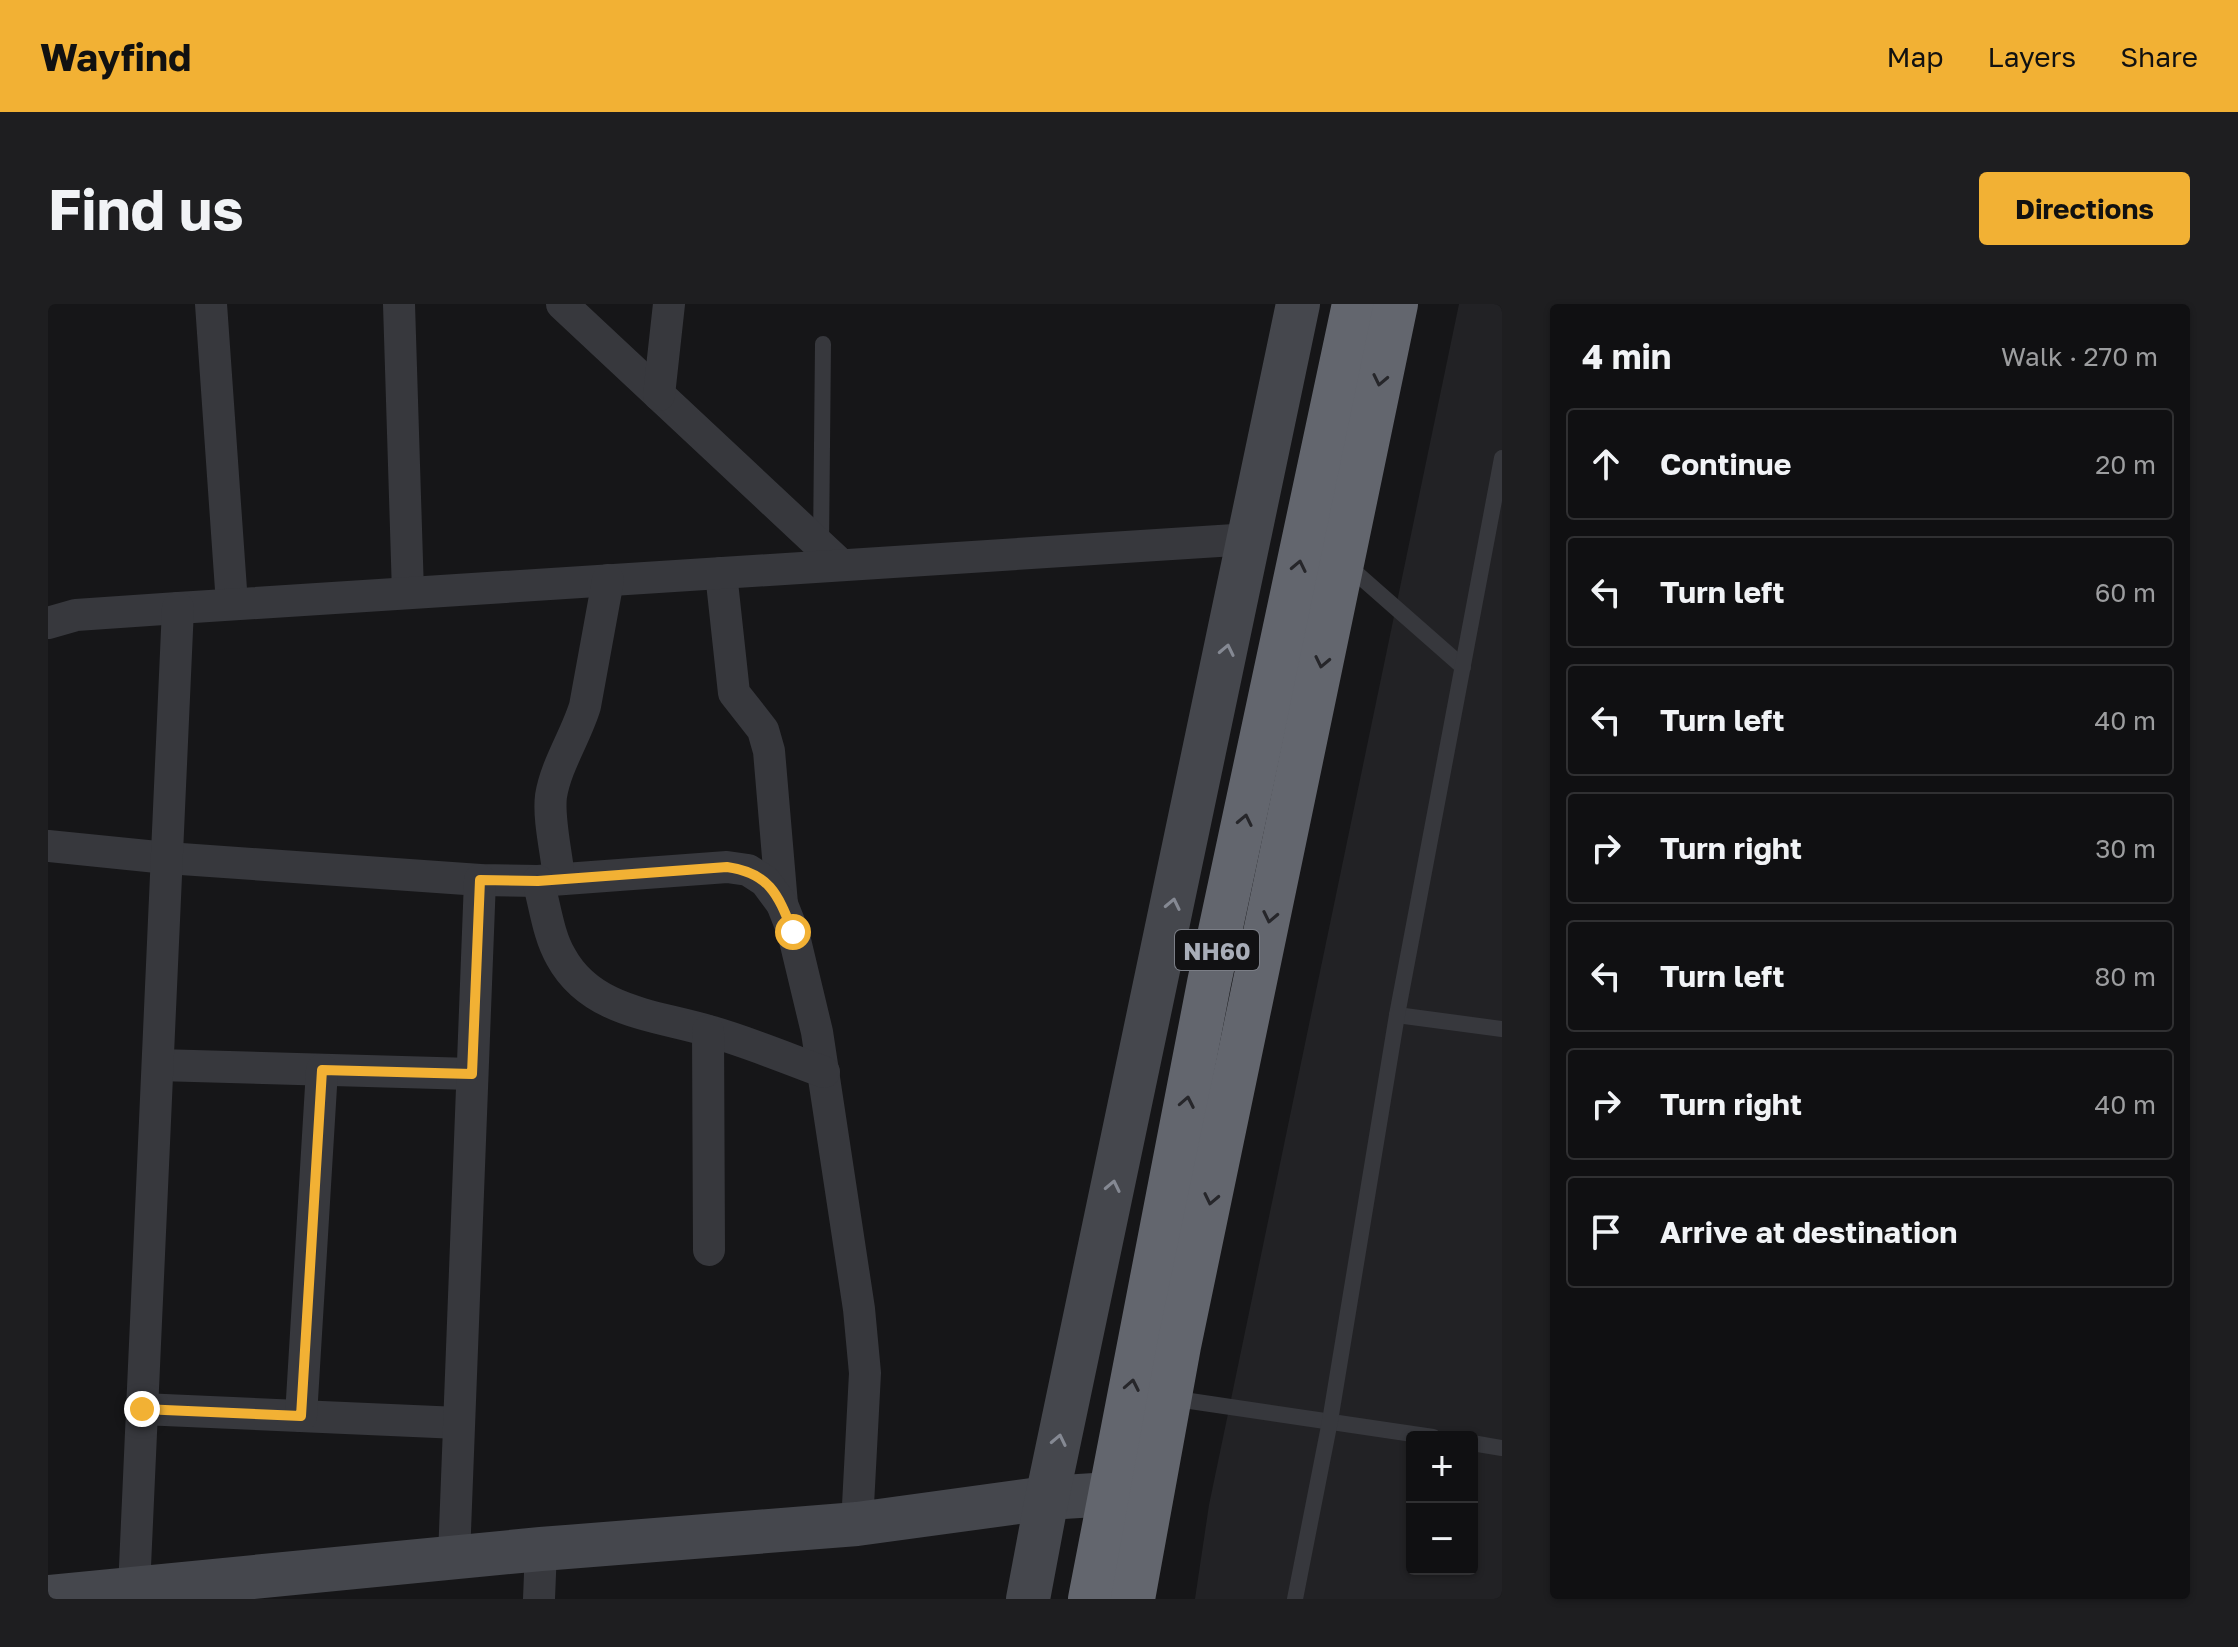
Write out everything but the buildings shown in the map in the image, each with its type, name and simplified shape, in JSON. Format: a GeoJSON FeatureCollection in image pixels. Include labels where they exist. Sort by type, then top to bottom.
{"type":"FeatureCollection","features":[{"type":"Feature","properties":{"kind":"highway","name":"NH60"},"geometry":{"type":"LineString","coordinates":[[1090,1599],[1209,983],[1354,304]]}},
{"type":"Feature","properties":{"kind":"highway","name":"NH60"},"geometry":{"type":"LineString","coordinates":[[1133,1599],[1170,1398],[1396,304]]}},
{"type":"Feature","properties":{"kind":"street"},"geometry":{"type":"LineString","coordinates":[[211,304],[232,604]]}},
{"type":"Feature","properties":{"kind":"street"},"geometry":{"type":"LineString","coordinates":[[399,304],[408,593]]}},
{"type":"Feature","properties":{"kind":"street"},"geometry":{"type":"LineString","coordinates":[[562,304],[831,555]]}},
{"type":"Feature","properties":{"kind":"street"},"geometry":{"type":"LineString","coordinates":[[659,395],[669,304]]}},
{"type":"Feature","properties":{"kind":"street"},"geometry":{"type":"LineString","coordinates":[[1028,1599],[1298,304]]}},
{"type":"Feature","properties":{"kind":"street"},"geometry":{"type":"LineString","coordinates":[[48,623],[76,615],[721,573],[831,555],[1250,539]]}},
{"type":"Feature","properties":{"kind":"street"},"geometry":{"type":"LineString","coordinates":[[721,573],[734,693],[763,730],[769,751],[782,904]]}},
{"type":"Feature","properties":{"kind":"street"},"geometry":{"type":"LineString","coordinates":[[608,580],[585,706],[550,799],[549,880],[561,957],[581,983],[604,1000],[632,1013],[708,1031],[824,1072]]}},
{"type":"Feature","properties":{"kind":"street"},"geometry":{"type":"LineString","coordinates":[[134,1589],[178,608]]}},
{"type":"Feature","properties":{"kind":"street"},"geometry":{"type":"LineString","coordinates":[[48,846],[167,858],[480,880],[549,880],[727,867],[748,870],[765,881],[782,904],[793,932],[817,1032],[859,1309],[865,1373],[857,1524]]}},
{"type":"Feature","properties":{"kind":"street"},"geometry":{"type":"LineString","coordinates":[[454,1557],[480,880]]}},
{"type":"Feature","properties":{"kind":"street"},"geometry":{"type":"LineString","coordinates":[[708,1031],[709,1250]]}},
{"type":"Feature","properties":{"kind":"street"},"geometry":{"type":"LineString","coordinates":[[158,1065],[472,1074]]}},
{"type":"Feature","properties":{"kind":"street"},"geometry":{"type":"LineString","coordinates":[[301,1416],[322,1070]]}},
{"type":"Feature","properties":{"kind":"street"},"geometry":{"type":"LineString","coordinates":[[142,1409],[459,1423]]}},
{"type":"Feature","properties":{"kind":"street"},"geometry":{"type":"LineString","coordinates":[[48,1597],[541,1549],[857,1524],[1047,1498],[1111,1494]]}},
{"type":"Feature","properties":{"kind":"street"},"geometry":{"type":"LineString","coordinates":[[539,1599],[541,1549]]}},
{"type":"Feature","properties":{"kind":"lane"},"geometry":{"type":"LineString","coordinates":[[823,344],[831,555]]}},
{"type":"Feature","properties":{"kind":"lane"},"geometry":{"type":"LineString","coordinates":[[1295,1599],[1330,1421],[1397,1015],[1502,458]]}},
{"type":"Feature","properties":{"kind":"lane"},"geometry":{"type":"LineString","coordinates":[[1343,561],[1463,667]]}},
{"type":"Feature","properties":{"kind":"lane"},"geometry":{"type":"LineString","coordinates":[[1397,1015],[1502,1029]]}},
{"type":"Feature","properties":{"kind":"lane"},"geometry":{"type":"LineString","coordinates":[[1170,1398],[1406,1433]]}},
{"type":"Feature","properties":{"kind":"lane"},"geometry":{"type":"LineString","coordinates":[[1478,1444],[1502,1448]]}},
{"type":"Feature","properties":{"kind":"shaded area"},"geometry":{"type":"Polygon","coordinates":[[[1459,304],[1502,304],[1502,1599],[1195,1599],[1209,1505],[1459,304]]]}},
{"type":"Feature","properties":{"kind":"route"},"geometry":{"type":"LineString","coordinates":[[142,1409],[301,1416],[322,1070],[472,1074],[480,880],[538,881],[727,867],[748,870],[765,881],[782,904],[793,932]]}}]}
